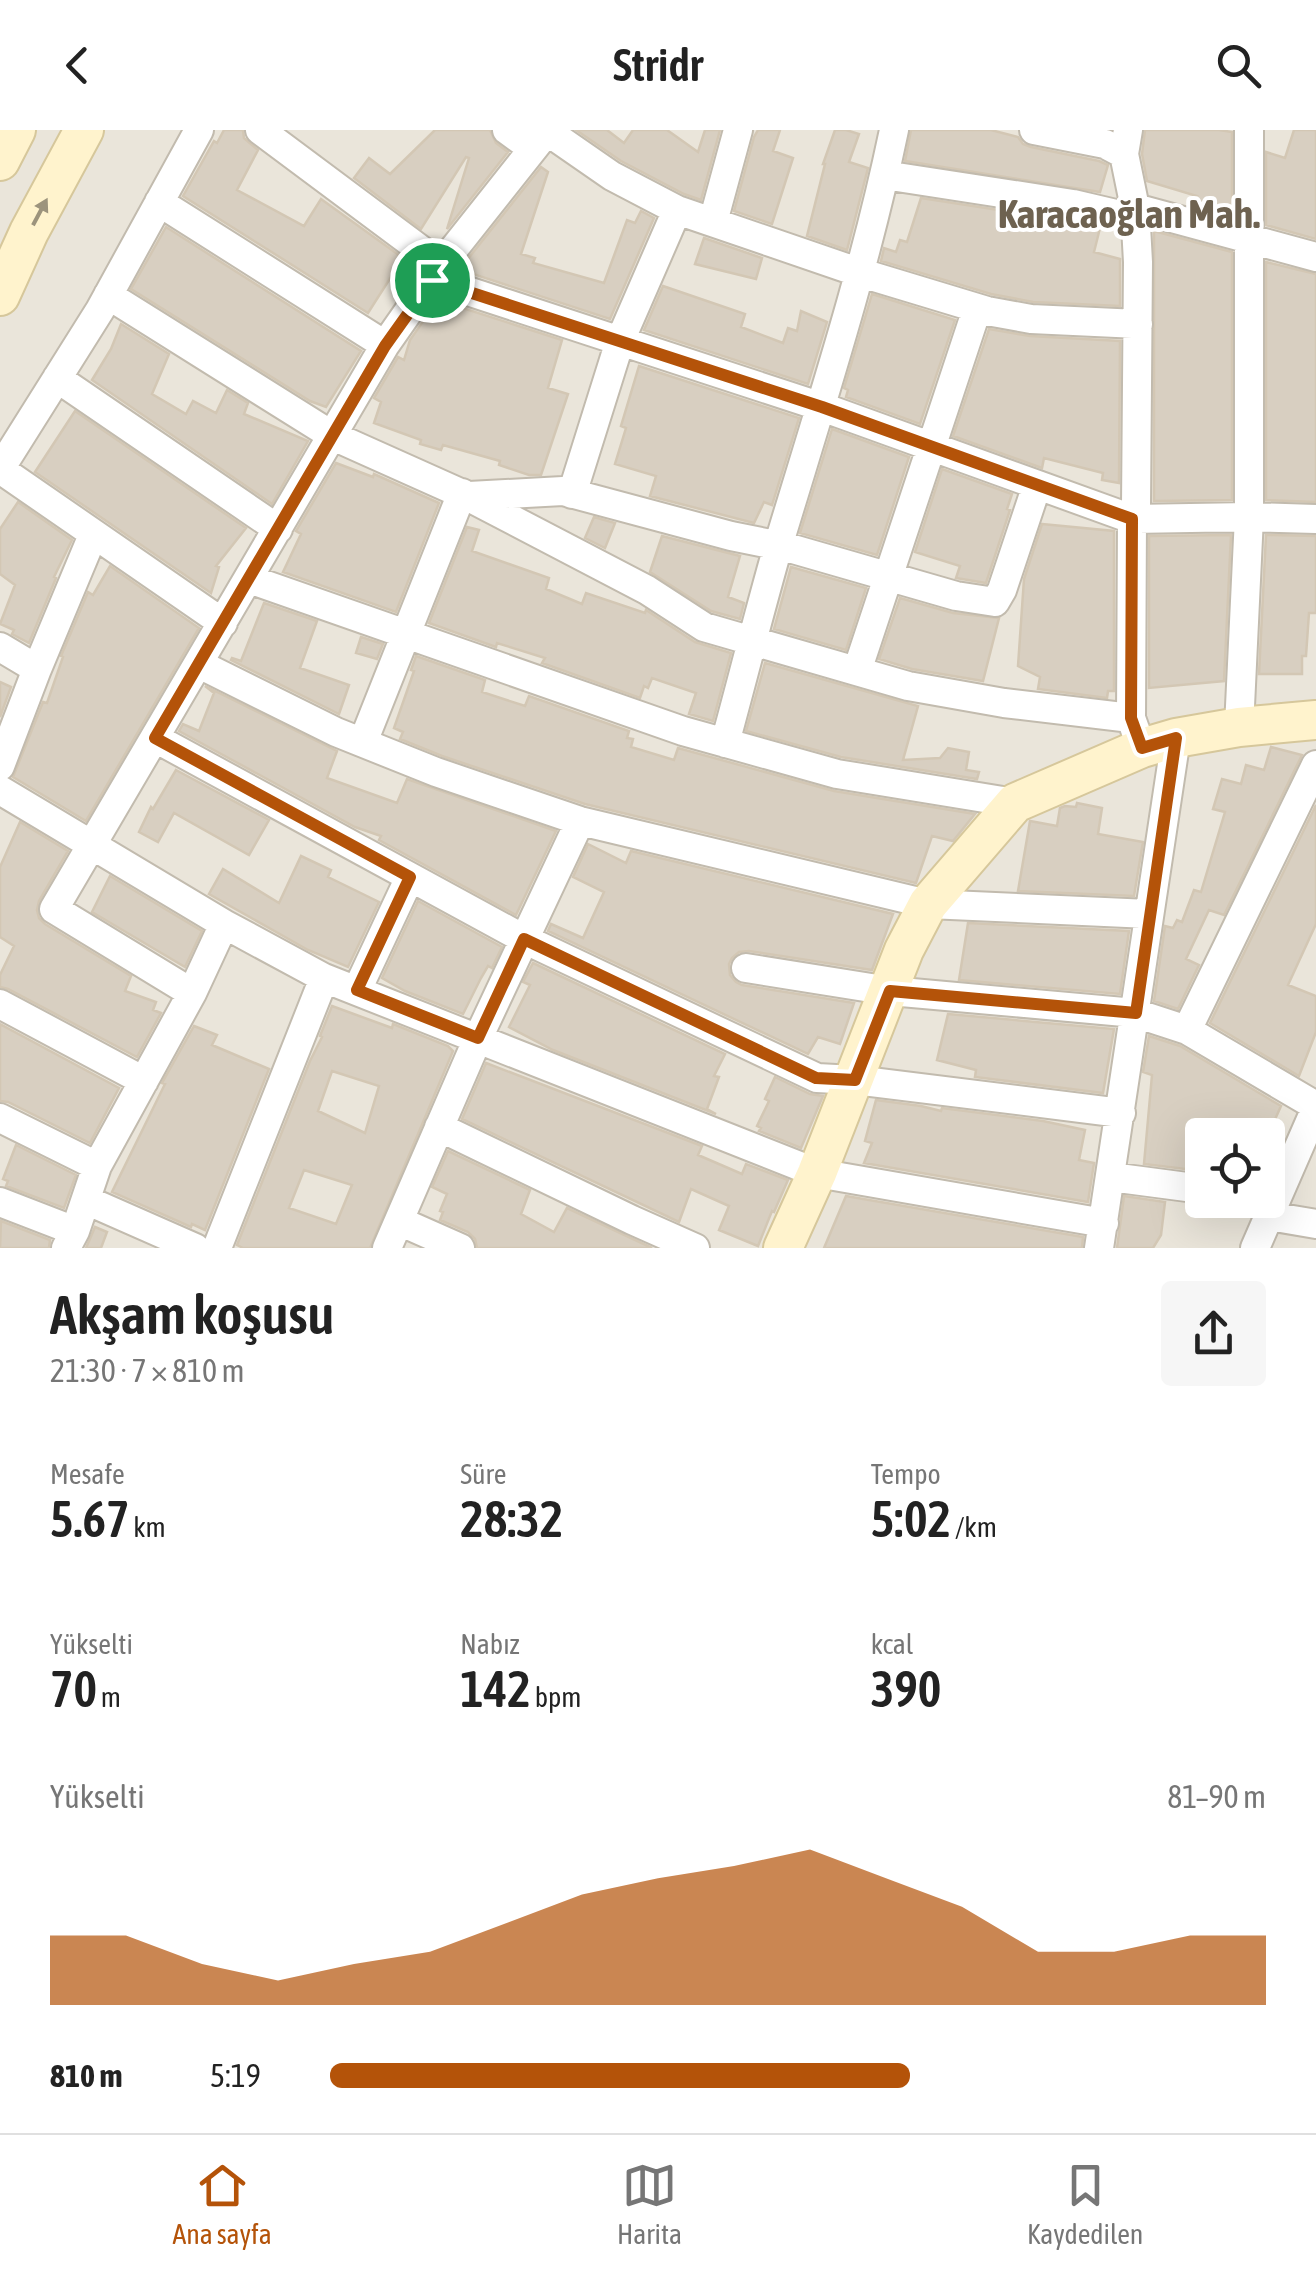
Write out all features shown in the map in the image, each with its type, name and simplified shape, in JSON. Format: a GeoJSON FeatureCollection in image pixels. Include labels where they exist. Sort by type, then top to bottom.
{"type":"FeatureCollection","features":[{"type":"Feature","properties":{"kind":"main road"},"geometry":{"type":"LineString","coordinates":[[0,296],[29,232],[84,130]]}},
{"type":"Feature","properties":{"kind":"main road"},"geometry":{"type":"LineString","coordinates":[[783,1248],[855,1080],[904,950],[928,904],[1015,803],[1150,735],[1316,720]]}},
{"type":"Feature","properties":{"kind":"street"},"geometry":{"type":"LineString","coordinates":[[199,130],[108,295],[0,470],[223,623]]}},
{"type":"Feature","properties":{"kind":"street"},"geometry":{"type":"LineString","coordinates":[[260,130],[436,272],[620,341],[822,407],[1132,519],[1316,519]]}},
{"type":"Feature","properties":{"kind":"street"},"geometry":{"type":"LineString","coordinates":[[507,130],[543,137],[677,210],[977,309],[1031,319],[1138,324]]}},
{"type":"Feature","properties":{"kind":"street"},"geometry":{"type":"LineString","coordinates":[[712,222],[738,130]]}},
{"type":"Feature","properties":{"kind":"street"},"geometry":{"type":"LineString","coordinates":[[725,743],[822,407],[894,130]]}},
{"type":"Feature","properties":{"kind":"street"},"geometry":{"type":"LineString","coordinates":[[0,790],[224,924],[324,978],[817,1173],[1101,1236],[1149,914],[1150,735],[1132,519],[1136,506],[1136,214],[1126,142],[1106,144],[1034,130]]}},
{"type":"Feature","properties":{"kind":"street"},"geometry":{"type":"LineString","coordinates":[[1239,727],[1248,517],[1250,130]]}},
{"type":"Feature","properties":{"kind":"street"},"geometry":{"type":"LineString","coordinates":[[192,994],[54,908],[385,346],[436,272],[543,137]]}},
{"type":"Feature","properties":{"kind":"street"},"geometry":{"type":"LineString","coordinates":[[884,174],[1136,214],[1251,238],[1316,257]]}},
{"type":"Feature","properties":{"kind":"street"},"geometry":{"type":"LineString","coordinates":[[159,202],[385,346]]}},
{"type":"Feature","properties":{"kind":"street"},"geometry":{"type":"LineString","coordinates":[[572,494],[620,341],[677,210]]}},
{"type":"Feature","properties":{"kind":"street"},"geometry":{"type":"LineString","coordinates":[[108,295],[333,436],[465,495],[647,590],[704,627],[908,686],[1150,735]]}},
{"type":"Feature","properties":{"kind":"street"},"geometry":{"type":"LineString","coordinates":[[856,671],[977,309]]}},
{"type":"Feature","properties":{"kind":"street"},"geometry":{"type":"LineString","coordinates":[[57,378],[278,529]]}},
{"type":"Feature","properties":{"kind":"street"},"geometry":{"type":"LineString","coordinates":[[465,495],[563,492],[779,546],[956,596],[994,602],[1018,547],[1037,485]]}},
{"type":"Feature","properties":{"kind":"street"},"geometry":{"type":"LineString","coordinates":[[362,742],[465,495]]}},
{"type":"Feature","properties":{"kind":"street"},"geometry":{"type":"LineString","coordinates":[[0,766],[93,535]]}},
{"type":"Feature","properties":{"kind":"street"},"geometry":{"type":"LineString","coordinates":[[249,579],[683,731],[837,774],[1015,803]]}},
{"type":"Feature","properties":{"kind":"street"},"geometry":{"type":"LineString","coordinates":[[0,647],[37,669]]}},
{"type":"Feature","properties":{"kind":"street"},"geometry":{"type":"LineString","coordinates":[[199,664],[336,732],[436,772],[580,820],[928,904],[1149,914]]}},
{"type":"Feature","properties":{"kind":"street"},"geometry":{"type":"LineString","coordinates":[[155,738],[524,939],[816,1078],[1121,1113]]}},
{"type":"Feature","properties":{"kind":"street"},"geometry":{"type":"LineString","coordinates":[[1187,1030],[1316,765]]}},
{"type":"Feature","properties":{"kind":"street"},"geometry":{"type":"LineString","coordinates":[[387,1248],[478,1038],[580,820]]}},
{"type":"Feature","properties":{"kind":"street"},"geometry":{"type":"LineString","coordinates":[[357,990],[410,877]]}},
{"type":"Feature","properties":{"kind":"street"},"geometry":{"type":"LineString","coordinates":[[0,1202],[71,1240],[97,1166],[192,994],[224,924]]}},
{"type":"Feature","properties":{"kind":"street"},"geometry":{"type":"LineString","coordinates":[[746,968],[890,991],[1136,1013],[1187,1030],[1316,1107],[1285,1174]]}},
{"type":"Feature","properties":{"kind":"street"},"geometry":{"type":"LineString","coordinates":[[216,1248],[324,978]]}},
{"type":"Feature","properties":{"kind":"street"},"geometry":{"type":"LineString","coordinates":[[0,1004],[144,1080]]}},
{"type":"Feature","properties":{"kind":"street"},"geometry":{"type":"LineString","coordinates":[[0,1118],[97,1166]]}},
{"type":"Feature","properties":{"kind":"street"},"geometry":{"type":"LineString","coordinates":[[439,1126],[695,1248]]}},
{"type":"Feature","properties":{"kind":"street"},"geometry":{"type":"LineString","coordinates":[[1111,1177],[1185,1187]]}},
{"type":"Feature","properties":{"kind":"street"},"geometry":{"type":"LineString","coordinates":[[86,1200],[195,1248]]}},
{"type":"Feature","properties":{"kind":"street"},"geometry":{"type":"LineString","coordinates":[[1285,1210],[1316,1224]]}},
{"type":"Feature","properties":{"kind":"street"},"geometry":{"type":"LineString","coordinates":[[1255,1248],[1266,1218]]}},
{"type":"Feature","properties":{"kind":"street"},"geometry":{"type":"LineString","coordinates":[[399,1221],[460,1248]]}},
{"type":"Feature","properties":{"kind":"shaded area"},"geometry":{"type":"Polygon","coordinates":[[[0,130],[1316,130],[1316,1248],[0,1248],[0,130]]]}},
{"type":"Feature","properties":{"kind":"building"},"geometry":{"type":"Polygon","coordinates":[[[224,130],[243,130],[244,138],[258,150],[237,190],[304,226],[321,199],[403,258],[368,313],[183,196],[224,130]]]}},
{"type":"Feature","properties":{"kind":"building"},"geometry":{"type":"Polygon","coordinates":[[[435,130],[490,130],[496,143],[508,152],[447,229],[469,158],[466,157],[421,229],[354,178],[369,158],[390,174],[435,130]]]}},
{"type":"Feature","properties":{"kind":"building"},"geometry":{"type":"Polygon","coordinates":[[[576,130],[607,130],[624,143],[633,130],[667,130],[698,152],[705,130],[720,130],[701,200],[621,161],[576,130]]]}},
{"type":"Feature","properties":{"kind":"building"},"geometry":{"type":"Polygon","coordinates":[[[758,130],[780,130],[773,151],[793,158],[772,224],[734,211],[758,130]]]}},
{"type":"Feature","properties":{"kind":"building"},"geometry":{"type":"Polygon","coordinates":[[[835,130],[859,134],[849,162],[868,168],[847,250],[807,236],[835,130]]]}},
{"type":"Feature","properties":{"kind":"building"},"geometry":{"type":"Polygon","coordinates":[[[911,130],[991,130],[1018,137],[1031,147],[1108,165],[1100,192],[905,161],[911,130]]]}},
{"type":"Feature","properties":{"kind":"building"},"geometry":{"type":"Polygon","coordinates":[[[1145,130],[1232,132],[1232,216],[1194,206],[1197,196],[1147,181],[1142,154],[1145,130]]]}},
{"type":"Feature","properties":{"kind":"building"},"geometry":{"type":"Polygon","coordinates":[[[1294,130],[1316,130],[1316,239],[1266,225],[1266,152],[1285,158],[1294,130]]]}},
{"type":"Feature","properties":{"kind":"building"},"geometry":{"type":"Polygon","coordinates":[[[541,167],[548,172],[521,254],[535,258],[533,263],[604,283],[627,220],[635,223],[641,211],[654,218],[610,319],[476,275],[463,265],[541,167]]]}},
{"type":"Feature","properties":{"kind":"building"},"geometry":{"type":"Polygon","coordinates":[[[921,198],[1100,228],[1094,252],[1120,259],[1120,306],[1033,302],[991,294],[881,261],[884,248],[896,252],[900,240],[907,242],[921,198]]]}},
{"type":"Feature","properties":{"kind":"building"},"geometry":{"type":"Polygon","coordinates":[[[166,227],[361,351],[326,407],[310,401],[131,289],[166,227]]]}},
{"type":"Feature","properties":{"kind":"building"},"geometry":{"type":"Polygon","coordinates":[[[1154,231],[1232,252],[1232,500],[1154,501],[1154,231]]]}},
{"type":"Feature","properties":{"kind":"building"},"geometry":{"type":"Polygon","coordinates":[[[704,238],[762,258],[756,279],[695,264],[704,238]]]}},
{"type":"Feature","properties":{"kind":"building"},"geometry":{"type":"Polygon","coordinates":[[[1266,262],[1316,274],[1316,502],[1266,500],[1266,262]]]}},
{"type":"Feature","properties":{"kind":"building"},"geometry":{"type":"Polygon","coordinates":[[[663,286],[745,314],[741,327],[783,343],[788,328],[797,331],[801,311],[827,322],[808,384],[644,330],[663,286]]]}},
{"type":"Feature","properties":{"kind":"building"},"geometry":{"type":"Polygon","coordinates":[[[872,294],[955,320],[920,424],[846,397],[848,390],[844,388],[872,294]]]}},
{"type":"Feature","properties":{"kind":"building"},"geometry":{"type":"Polygon","coordinates":[[[438,300],[562,340],[548,388],[568,394],[541,475],[529,475],[499,465],[500,461],[443,445],[441,450],[420,444],[421,440],[374,423],[381,402],[374,398],[398,357],[404,360],[410,340],[438,300]]]}},
{"type":"Feature","properties":{"kind":"building"},"geometry":{"type":"Polygon","coordinates":[[[121,324],[169,354],[152,394],[186,414],[193,401],[216,413],[227,390],[248,403],[244,414],[308,441],[272,504],[92,380],[121,324]]]}},
{"type":"Feature","properties":{"kind":"building"},"geometry":{"type":"Polygon","coordinates":[[[989,329],[1030,336],[1120,341],[1119,483],[1102,480],[1103,473],[1044,458],[1042,468],[953,436],[989,329]]]}},
{"type":"Feature","properties":{"kind":"building"},"geometry":{"type":"Polygon","coordinates":[[[639,366],[799,418],[772,505],[764,502],[754,523],[650,496],[656,476],[615,464],[626,428],[621,426],[639,366]]]}},
{"type":"Feature","properties":{"kind":"building"},"geometry":{"type":"Polygon","coordinates":[[[75,411],[246,528],[216,566],[219,567],[211,593],[35,472],[75,411]]]}},
{"type":"Feature","properties":{"kind":"building"},"geometry":{"type":"Polygon","coordinates":[[[832,429],[909,457],[877,555],[800,533],[832,429]]]}},
{"type":"Feature","properties":{"kind":"building"},"geometry":{"type":"Polygon","coordinates":[[[336,463],[373,477],[374,474],[439,503],[396,612],[283,572],[301,534],[296,531],[336,463]]]}},
{"type":"Feature","properties":{"kind":"building"},"geometry":{"type":"Polygon","coordinates":[[[942,469],[1012,494],[986,583],[956,578],[960,566],[915,552],[942,469]]]}},
{"type":"Feature","properties":{"kind":"building"},"geometry":{"type":"Polygon","coordinates":[[[18,502],[72,540],[29,643],[0,624],[15,585],[0,574],[0,529],[18,502]]]}},
{"type":"Feature","properties":{"kind":"building"},"geometry":{"type":"Polygon","coordinates":[[[594,517],[615,523],[605,548],[585,538],[594,517]]]}},
{"type":"Feature","properties":{"kind":"building"},"geometry":{"type":"Polygon","coordinates":[[[1042,524],[1114,531],[1114,691],[1108,691],[1107,698],[1038,689],[1040,677],[1018,666],[1024,579],[1042,524]]]}},
{"type":"Feature","properties":{"kind":"building"},"geometry":{"type":"Polygon","coordinates":[[[467,527],[479,530],[472,551],[549,578],[546,589],[582,604],[586,593],[645,613],[646,610],[695,642],[731,653],[713,721],[689,714],[696,693],[652,678],[640,698],[542,663],[545,658],[497,643],[496,647],[429,623],[467,527]]]}},
{"type":"Feature","properties":{"kind":"building"},"geometry":{"type":"Polygon","coordinates":[[[1231,535],[1224,681],[1149,688],[1149,536],[1231,535]]]}},
{"type":"Feature","properties":{"kind":"building"},"geometry":{"type":"Polygon","coordinates":[[[1266,535],[1316,536],[1316,613],[1309,613],[1302,674],[1259,674],[1266,535]]]}},
{"type":"Feature","properties":{"kind":"building"},"geometry":{"type":"Polygon","coordinates":[[[662,536],[740,556],[728,597],[744,603],[740,619],[711,611],[650,572],[662,536]]]}},
{"type":"Feature","properties":{"kind":"building"},"geometry":{"type":"Polygon","coordinates":[[[110,566],[199,628],[86,821],[13,777],[43,702],[47,703],[61,656],[88,592],[93,595],[110,566]]]}},
{"type":"Feature","properties":{"kind":"building"},"geometry":{"type":"Polygon","coordinates":[[[791,567],[866,588],[846,650],[774,629],[791,567]]]}},
{"type":"Feature","properties":{"kind":"building"},"geometry":{"type":"Polygon","coordinates":[[[900,598],[953,613],[999,618],[983,681],[879,659],[900,598]]]}},
{"type":"Feature","properties":{"kind":"building"},"geometry":{"type":"Polygon","coordinates":[[[264,603],[317,621],[300,668],[349,685],[339,714],[231,660],[241,661],[264,603]]]}},
{"type":"Feature","properties":{"kind":"building"},"geometry":{"type":"Polygon","coordinates":[[[361,637],[383,644],[377,659],[356,653],[361,637]]]}},
{"type":"Feature","properties":{"kind":"building"},"geometry":{"type":"Polygon","coordinates":[[[416,656],[485,680],[482,692],[525,706],[529,696],[629,731],[631,747],[674,760],[678,748],[834,791],[975,814],[953,841],[932,836],[916,883],[585,804],[400,739],[403,732],[394,728],[416,656]]]}},
{"type":"Feature","properties":{"kind":"building"},"geometry":{"type":"Polygon","coordinates":[[[765,663],[918,706],[903,760],[940,758],[948,748],[969,752],[966,770],[979,772],[977,779],[841,757],[746,731],[765,663]]]}},
{"type":"Feature","properties":{"kind":"building"},"geometry":{"type":"Polygon","coordinates":[[[0,682],[11,687],[0,717],[0,682]]]}},
{"type":"Feature","properties":{"kind":"building"},"geometry":{"type":"Polygon","coordinates":[[[205,686],[337,751],[327,778],[397,803],[407,779],[556,831],[516,915],[379,840],[381,836],[355,827],[179,731],[183,724],[199,731],[214,693],[205,686]]]}},
{"type":"Feature","properties":{"kind":"building"},"geometry":{"type":"Polygon","coordinates":[[[1271,747],[1302,755],[1224,915],[1209,910],[1186,959],[1199,965],[1178,1009],[1154,1001],[1165,926],[1173,928],[1177,920],[1182,922],[1194,890],[1201,892],[1225,812],[1213,809],[1222,779],[1241,784],[1246,765],[1264,770],[1271,747]]]}},
{"type":"Feature","properties":{"kind":"building"},"geometry":{"type":"Polygon","coordinates":[[[176,770],[269,820],[249,855],[174,813],[158,842],[139,832],[176,770]]]}},
{"type":"Feature","properties":{"kind":"building"},"geometry":{"type":"Polygon","coordinates":[[[1077,803],[1102,808],[1098,834],[1143,842],[1134,896],[1018,891],[1030,821],[1057,826],[1060,808],[1076,807],[1077,803]]]}},
{"type":"Feature","properties":{"kind":"building"},"geometry":{"type":"Polygon","coordinates":[[[1316,805],[1316,924],[1288,985],[1316,996],[1316,1032],[1299,1076],[1210,1023],[1316,805]]]}},
{"type":"Feature","properties":{"kind":"building"},"geometry":{"type":"Polygon","coordinates":[[[20,822],[68,851],[39,901],[39,918],[131,976],[125,991],[156,1002],[153,1010],[161,1013],[137,1057],[0,987],[0,975],[14,946],[0,937],[0,867],[20,822]]]}},
{"type":"Feature","properties":{"kind":"building"},"geometry":{"type":"Polygon","coordinates":[[[588,844],[626,863],[631,851],[893,914],[872,970],[749,951],[739,952],[729,964],[730,975],[742,985],[854,1003],[840,1044],[818,1037],[808,1054],[548,931],[551,924],[583,938],[604,892],[573,877],[588,844]]]}},
{"type":"Feature","properties":{"kind":"building"},"geometry":{"type":"Polygon","coordinates":[[[301,856],[331,870],[328,877],[379,902],[348,967],[308,950],[209,894],[223,869],[279,903],[301,856]]]}},
{"type":"Feature","properties":{"kind":"building"},"geometry":{"type":"Polygon","coordinates":[[[110,876],[202,931],[185,967],[92,912],[110,876]]]}},
{"type":"Feature","properties":{"kind":"building"},"geometry":{"type":"Polygon","coordinates":[[[418,901],[502,947],[463,1014],[382,978],[418,901]]]}},
{"type":"Feature","properties":{"kind":"building"},"geometry":{"type":"Polygon","coordinates":[[[968,923],[1129,931],[1120,994],[959,980],[968,923]]]}},
{"type":"Feature","properties":{"kind":"building"},"geometry":{"type":"Polygon","coordinates":[[[533,963],[725,1054],[714,1076],[719,1077],[707,1109],[716,1114],[553,1050],[509,1027],[530,985],[523,982],[533,963]]]}},
{"type":"Feature","properties":{"kind":"building"},"geometry":{"type":"Polygon","coordinates":[[[332,1006],[392,1028],[393,1024],[453,1051],[370,1248],[243,1248],[237,1245],[332,1006]],[[332,1071],[318,1111],[365,1133],[379,1086],[332,1071]],[[304,1170],[289,1208],[336,1224],[352,1185],[304,1170]]]}},
{"type":"Feature","properties":{"kind":"building"},"geometry":{"type":"Polygon","coordinates":[[[948,1014],[1114,1029],[1103,1093],[975,1077],[976,1070],[937,1060],[948,1014]]]}},
{"type":"Feature","properties":{"kind":"building"},"geometry":{"type":"Polygon","coordinates":[[[0,1024],[119,1088],[90,1143],[0,1101],[0,1024]]]}},
{"type":"Feature","properties":{"kind":"building"},"geometry":{"type":"Polygon","coordinates":[[[194,1026],[217,1035],[212,1045],[269,1069],[205,1230],[112,1192],[165,1084],[162,1083],[194,1026]]]}},
{"type":"Feature","properties":{"kind":"building"},"geometry":{"type":"Polygon","coordinates":[[[1149,1036],[1180,1046],[1281,1106],[1276,1118],[1185,1118],[1185,1169],[1144,1164],[1152,1075],[1143,1072],[1149,1036]]]}},
{"type":"Feature","properties":{"kind":"building"},"geometry":{"type":"Polygon","coordinates":[[[486,1063],[702,1146],[698,1155],[742,1174],[746,1164],[788,1180],[758,1246],[719,1230],[729,1206],[691,1189],[679,1222],[462,1119],[486,1063]]]}},
{"type":"Feature","properties":{"kind":"building"},"geometry":{"type":"Polygon","coordinates":[[[775,1077],[823,1096],[801,1148],[759,1131],[757,1126],[775,1077]]]}},
{"type":"Feature","properties":{"kind":"building"},"geometry":{"type":"Polygon","coordinates":[[[876,1100],[1085,1130],[1079,1160],[1094,1163],[1088,1202],[864,1163],[872,1143],[865,1141],[876,1100]]]}},
{"type":"Feature","properties":{"kind":"building"},"geometry":{"type":"Polygon","coordinates":[[[16,1145],[76,1175],[64,1208],[6,1186],[8,1181],[3,1179],[16,1145]]]}},
{"type":"Feature","properties":{"kind":"building"},"geometry":{"type":"Polygon","coordinates":[[[448,1151],[530,1190],[521,1214],[554,1232],[567,1208],[652,1248],[477,1248],[468,1232],[440,1220],[447,1194],[432,1187],[448,1151]]]}},
{"type":"Feature","properties":{"kind":"building"},"geometry":{"type":"Polygon","coordinates":[[[846,1196],[1083,1237],[1082,1248],[824,1248],[846,1196]]]}},
{"type":"Feature","properties":{"kind":"building"},"geometry":{"type":"Polygon","coordinates":[[[1124,1196],[1165,1202],[1161,1235],[1153,1248],[1117,1248],[1124,1196]]]}},
{"type":"Feature","properties":{"kind":"building"},"geometry":{"type":"Polygon","coordinates":[[[1,1221],[50,1240],[49,1248],[0,1248],[1,1221]]]}},
{"type":"Feature","properties":{"kind":"building"},"geometry":{"type":"Polygon","coordinates":[[[95,1227],[107,1232],[101,1248],[86,1248],[95,1227]]]}},
{"type":"Feature","properties":{"kind":"district","name":"Karacaoğlan Mah."},"geometry":{"type":"Point","coordinates":[1129,214]}},
{"type":"Feature","properties":{"kind":"route"},"geometry":{"type":"LineString","coordinates":[[432,280],[822,407],[1132,519],[1131,718],[1142,748],[1176,738],[1136,1013],[890,991],[855,1080],[816,1078],[524,939],[478,1038],[357,990],[410,877],[155,738],[385,346],[432,280]]}}]}
